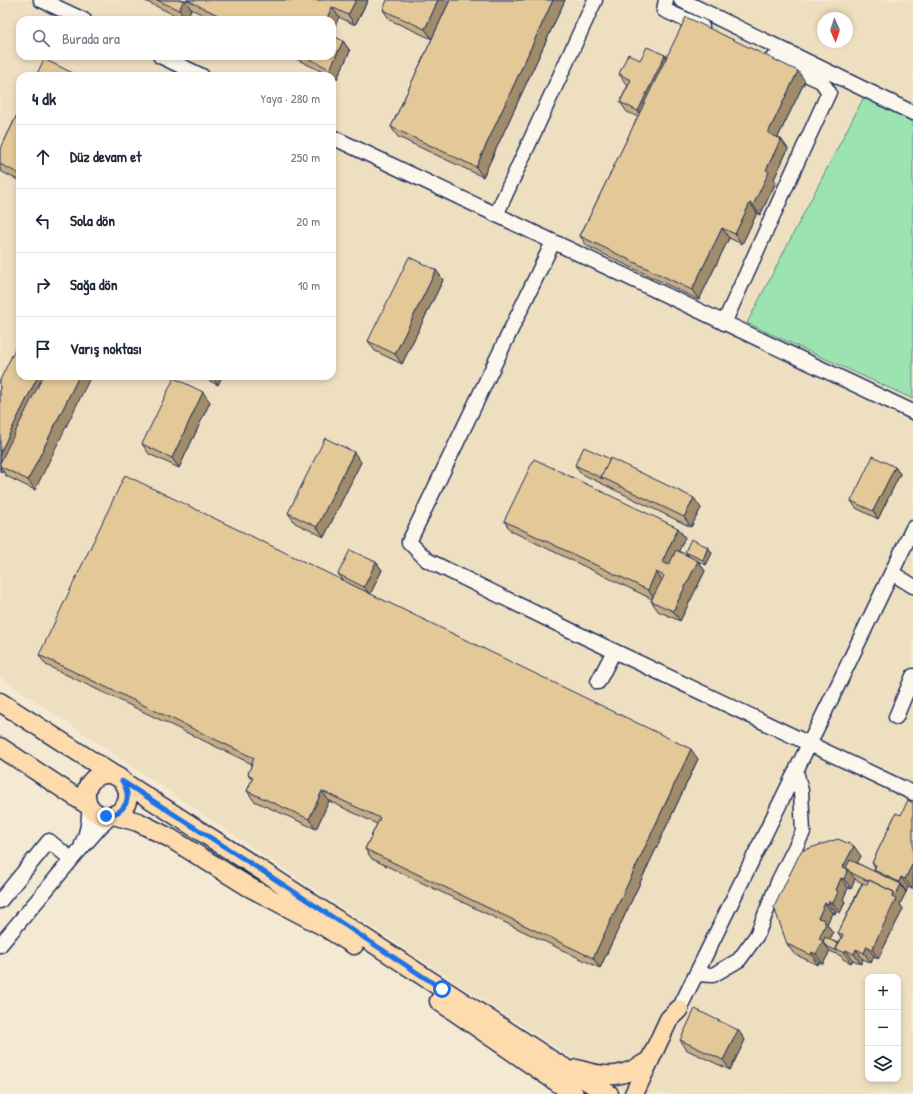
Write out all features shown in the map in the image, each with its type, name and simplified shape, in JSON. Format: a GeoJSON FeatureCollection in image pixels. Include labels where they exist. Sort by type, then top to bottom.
{"type":"FeatureCollection","features":[{"type":"Feature","properties":{"kind":"main road"},"geometry":{"type":"LineString","coordinates":[[0,702],[264,872],[554,1062],[608,1094]]}},
{"type":"Feature","properties":{"kind":"main road"},"geometry":{"type":"LineString","coordinates":[[0,746],[89,806],[94,811],[106,816],[119,812],[124,807],[128,794],[126,787],[120,779],[110,774],[104,774],[97,777],[88,786],[86,793],[86,800],[89,806]]}},
{"type":"Feature","properties":{"kind":"main road"},"geometry":{"type":"LineString","coordinates":[[113,815],[138,822],[170,838],[249,887],[325,927],[398,973],[574,1094]]}},
{"type":"Feature","properties":{"kind":"main road"},"geometry":{"type":"LineString","coordinates":[[634,1094],[669,1019],[678,1009]]}},
{"type":"Feature","properties":{"kind":"main road"},"geometry":{"type":"LineString","coordinates":[[646,1094],[678,1023],[678,1009]]}},
{"type":"Feature","properties":{"kind":"main road"},"geometry":{"type":"LineString","coordinates":[[554,1062],[599,1075],[613,1076],[634,1070],[650,1060]]}},
{"type":"Feature","properties":{"kind":"street"},"geometry":{"type":"LineString","coordinates":[[41,0],[75,16]]}},
{"type":"Feature","properties":{"kind":"street"},"geometry":{"type":"LineString","coordinates":[[496,215],[595,0]]}},
{"type":"Feature","properties":{"kind":"street"},"geometry":{"type":"LineString","coordinates":[[666,0],[664,10],[714,33]]}},
{"type":"Feature","properties":{"kind":"street"},"geometry":{"type":"LineString","coordinates":[[681,0],[913,113]]}},
{"type":"Feature","properties":{"kind":"street"},"geometry":{"type":"LineString","coordinates":[[724,323],[829,92],[821,81],[756,52]]}},
{"type":"Feature","properties":{"kind":"street"},"geometry":{"type":"LineString","coordinates":[[168,60],[194,72]]}},
{"type":"Feature","properties":{"kind":"street"},"geometry":{"type":"LineString","coordinates":[[336,139],[913,412]]}},
{"type":"Feature","properties":{"kind":"street"},"geometry":{"type":"LineString","coordinates":[[554,242],[409,542],[427,560],[614,651],[913,793]]}},
{"type":"Feature","properties":{"kind":"street"},"geometry":{"type":"LineString","coordinates":[[678,1009],[796,771],[913,528]]}},
{"type":"Feature","properties":{"kind":"street"},"geometry":{"type":"LineString","coordinates":[[892,573],[913,586]]}},
{"type":"Feature","properties":{"kind":"street"},"geometry":{"type":"LineString","coordinates":[[598,682],[614,651]]}},
{"type":"Feature","properties":{"kind":"street"},"geometry":{"type":"LineString","coordinates":[[896,717],[913,676]]}},
{"type":"Feature","properties":{"kind":"street"},"geometry":{"type":"LineString","coordinates":[[696,974],[713,975],[739,960],[757,935],[780,880],[804,832],[801,791],[796,771]]}},
{"type":"Feature","properties":{"kind":"street"},"geometry":{"type":"LineString","coordinates":[[74,856],[85,837],[88,828],[90,819],[89,806]]}},
{"type":"Feature","properties":{"kind":"street"},"geometry":{"type":"LineString","coordinates":[[0,945],[74,856],[113,815]]}},
{"type":"Feature","properties":{"kind":"street"},"geometry":{"type":"LineString","coordinates":[[0,901],[49,841],[74,856]]}},
{"type":"Feature","properties":{"kind":"shaded area"},"geometry":{"type":"Polygon","coordinates":[[[0,0],[913,0],[913,1094],[627,1094],[327,898],[0,677],[0,0]]]}},
{"type":"Feature","properties":{"kind":"green space"},"geometry":{"type":"Polygon","coordinates":[[[865,95],[913,120],[913,399],[747,323],[865,95]]]}},
{"type":"Feature","properties":{"kind":"building"},"geometry":{"type":"Polygon","coordinates":[[[157,0],[184,0],[179,10],[157,0]]]}},
{"type":"Feature","properties":{"kind":"building"},"geometry":{"type":"Polygon","coordinates":[[[187,0],[356,0],[348,15],[332,7],[328,16],[220,16],[187,0]]]}},
{"type":"Feature","properties":{"kind":"building"},"geometry":{"type":"Polygon","coordinates":[[[387,0],[438,0],[425,29],[383,10],[387,0]]]}},
{"type":"Feature","properties":{"kind":"building"},"geometry":{"type":"Polygon","coordinates":[[[450,0],[553,0],[476,167],[391,127],[450,0]]]}},
{"type":"Feature","properties":{"kind":"building"},"geometry":{"type":"Polygon","coordinates":[[[686,17],[798,71],[768,133],[781,139],[766,170],[769,172],[753,205],[750,203],[735,234],[722,228],[692,290],[580,236],[686,17]]]}},
{"type":"Feature","properties":{"kind":"building"},"geometry":{"type":"Polygon","coordinates":[[[336,37],[343,41],[336,56],[336,37]]]}},
{"type":"Feature","properties":{"kind":"building"},"geometry":{"type":"Polygon","coordinates":[[[647,47],[665,55],[638,111],[620,102],[631,80],[619,74],[628,54],[640,60],[647,47]]]}},
{"type":"Feature","properties":{"kind":"building"},"geometry":{"type":"Polygon","coordinates":[[[44,60],[46,60],[71,72],[38,72],[44,60]]]}},
{"type":"Feature","properties":{"kind":"building"},"geometry":{"type":"Polygon","coordinates":[[[311,60],[334,60],[330,69],[311,60]]]}},
{"type":"Feature","properties":{"kind":"building"},"geometry":{"type":"Polygon","coordinates":[[[16,117],[16,172],[0,164],[0,150],[16,117]]]}},
{"type":"Feature","properties":{"kind":"building"},"geometry":{"type":"Polygon","coordinates":[[[409,257],[436,270],[395,354],[368,341],[409,257]]]}},
{"type":"Feature","properties":{"kind":"building"},"geometry":{"type":"Polygon","coordinates":[[[16,347],[16,380],[36,380],[0,453],[0,380],[16,347]]]}},
{"type":"Feature","properties":{"kind":"building"},"geometry":{"type":"Polygon","coordinates":[[[41,380],[77,380],[28,480],[0,466],[0,463],[41,380]]]}},
{"type":"Feature","properties":{"kind":"building"},"geometry":{"type":"Polygon","coordinates":[[[173,380],[178,380],[203,392],[172,458],[142,444],[173,380]]]}},
{"type":"Feature","properties":{"kind":"building"},"geometry":{"type":"Polygon","coordinates":[[[325,438],[354,452],[317,527],[288,513],[325,438]]]}},
{"type":"Feature","properties":{"kind":"building"},"geometry":{"type":"Polygon","coordinates":[[[584,447],[610,459],[601,477],[603,479],[575,465],[584,447]]]}},
{"type":"Feature","properties":{"kind":"building"},"geometry":{"type":"Polygon","coordinates":[[[873,456],[895,467],[873,511],[851,501],[873,456]]]}},
{"type":"Feature","properties":{"kind":"building"},"geometry":{"type":"Polygon","coordinates":[[[610,458],[694,498],[684,517],[601,477],[610,458]]]}},
{"type":"Feature","properties":{"kind":"building"},"geometry":{"type":"Polygon","coordinates":[[[534,459],[678,528],[662,562],[669,565],[676,550],[698,561],[673,611],[651,601],[664,576],[656,572],[648,590],[504,521],[534,459]]]}},
{"type":"Feature","properties":{"kind":"building"},"geometry":{"type":"Polygon","coordinates":[[[125,475],[691,749],[593,958],[365,849],[380,818],[322,791],[309,819],[247,791],[253,777],[248,774],[254,758],[39,655],[125,475]]]}},
{"type":"Feature","properties":{"kind":"building"},"geometry":{"type":"Polygon","coordinates":[[[691,539],[708,547],[703,560],[685,552],[691,539]]]}},
{"type":"Feature","properties":{"kind":"building"},"geometry":{"type":"Polygon","coordinates":[[[350,550],[376,562],[364,587],[338,574],[350,550]]]}},
{"type":"Feature","properties":{"kind":"building"},"geometry":{"type":"Polygon","coordinates":[[[908,800],[913,803],[913,863],[905,879],[901,877],[899,882],[874,870],[876,865],[872,863],[896,813],[901,815],[908,800]]]}},
{"type":"Feature","properties":{"kind":"building"},"geometry":{"type":"Polygon","coordinates":[[[838,839],[854,846],[843,867],[848,869],[844,879],[841,878],[836,890],[838,892],[833,903],[829,901],[828,904],[825,903],[818,918],[825,920],[824,922],[826,923],[819,939],[823,941],[816,954],[812,952],[811,955],[787,944],[774,907],[801,851],[838,839]]]}},
{"type":"Feature","properties":{"kind":"building"},"geometry":{"type":"Polygon","coordinates":[[[850,860],[901,884],[896,894],[850,872],[846,868],[850,860]]]}},
{"type":"Feature","properties":{"kind":"building"},"geometry":{"type":"Polygon","coordinates":[[[869,880],[894,892],[892,897],[896,899],[872,949],[867,946],[864,953],[856,949],[854,954],[846,950],[844,953],[836,949],[843,935],[838,933],[863,883],[867,885],[869,880]]]}},
{"type":"Feature","properties":{"kind":"building"},"geometry":{"type":"Polygon","coordinates":[[[825,937],[838,944],[836,949],[837,951],[826,946],[823,942],[825,937]]]}},
{"type":"Feature","properties":{"kind":"building"},"geometry":{"type":"Polygon","coordinates":[[[695,1009],[738,1030],[723,1060],[680,1040],[695,1009]]]}},
{"type":"Feature","properties":{"kind":"route"},"geometry":{"type":"LineString","coordinates":[[106,816],[119,812],[124,807],[128,794],[122,781],[442,989]]}}]}
